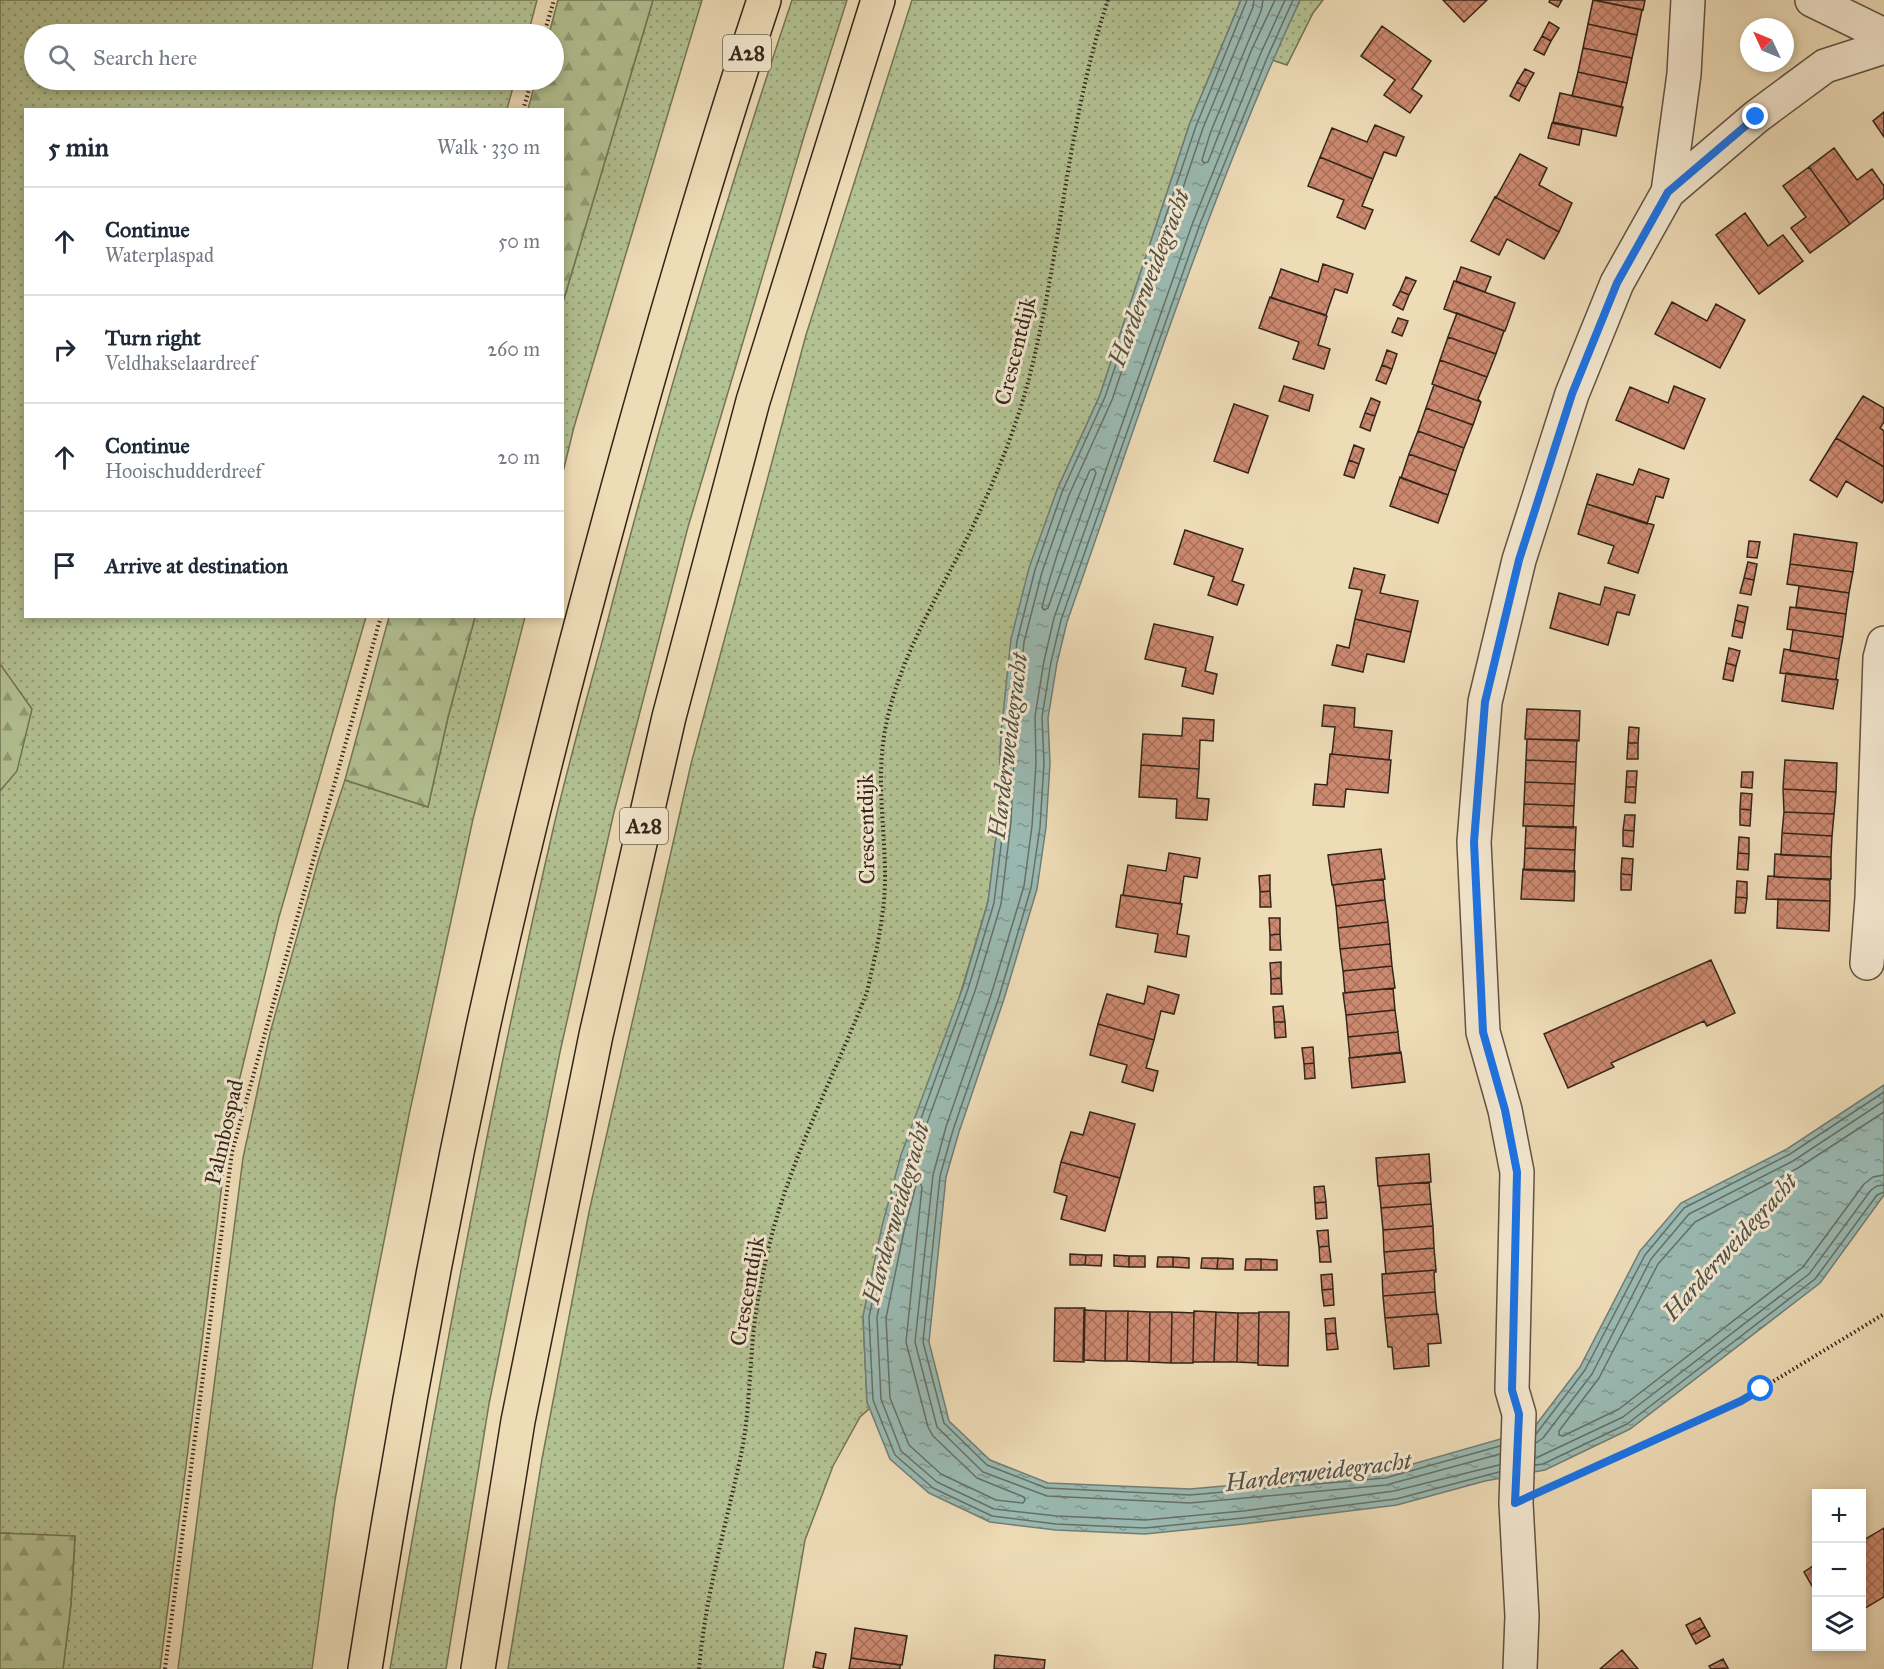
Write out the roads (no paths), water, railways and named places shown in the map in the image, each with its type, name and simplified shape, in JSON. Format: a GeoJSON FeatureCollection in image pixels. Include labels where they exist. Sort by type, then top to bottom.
{"type":"FeatureCollection","features":[{"type":"Feature","properties":{"kind":"highway","name":"A28"},"geometry":{"type":"LineString","coordinates":[[729,106],[749,0]]}},
{"type":"Feature","properties":{"kind":"highway","name":"A28"},"geometry":{"type":"LineString","coordinates":[[365,1669],[417,1360],[488,1008],[562,694],[646,385],[729,106],[764,0]]}},
{"type":"Feature","properties":{"kind":"highway","name":"A28"},"geometry":{"type":"LineString","coordinates":[[478,1669],[518,1421],[596,1035],[669,717],[753,401],[878,0]]}},
{"type":"Feature","properties":{"kind":"street"},"geometry":{"type":"LineString","coordinates":[[1668,192],[1684,74],[1688,0]]}},
{"type":"Feature","properties":{"kind":"street"},"geometry":{"type":"LineString","coordinates":[[1812,0],[1884,35]]}},
{"type":"Feature","properties":{"kind":"street"},"geometry":{"type":"LineString","coordinates":[[1520,1669],[1522,1616],[1515,1503],[1519,1414],[1512,1390],[1517,1172],[1505,1110],[1483,1032],[1474,842],[1485,702],[1519,560],[1572,394],[1617,283],[1668,192],[1756,117],[1825,66],[1884,47]]}},
{"type":"Feature","properties":{"kind":"street"},"geometry":{"type":"LineString","coordinates":[[1867,963],[1872,898],[1880,658],[1884,643]]}},
{"type":"Feature","properties":{"kind":"water","name":"Harderweidegracht"},"geometry":{"type":"Polygon","coordinates":[[[1241,0],[1300,0],[1266,76],[1205,230],[1067,622],[1057,663],[1048,718],[1050,763],[1046,827],[1037,889],[946,1177],[929,1342],[949,1421],[990,1460],[1048,1483],[1190,1489],[1385,1472],[1532,1430],[1580,1367],[1640,1251],[1681,1203],[1787,1149],[1884,1085],[1884,1195],[1820,1283],[1630,1429],[1545,1470],[1485,1481],[1397,1505],[1145,1534],[1056,1530],[990,1522],[929,1493],[890,1459],[867,1402],[863,1316],[882,1226],[901,1155],[963,987],[988,902],[998,821],[1001,733],[1011,639],[1029,568],[1057,490],[1100,395],[1190,123],[1241,0]]]}}]}
